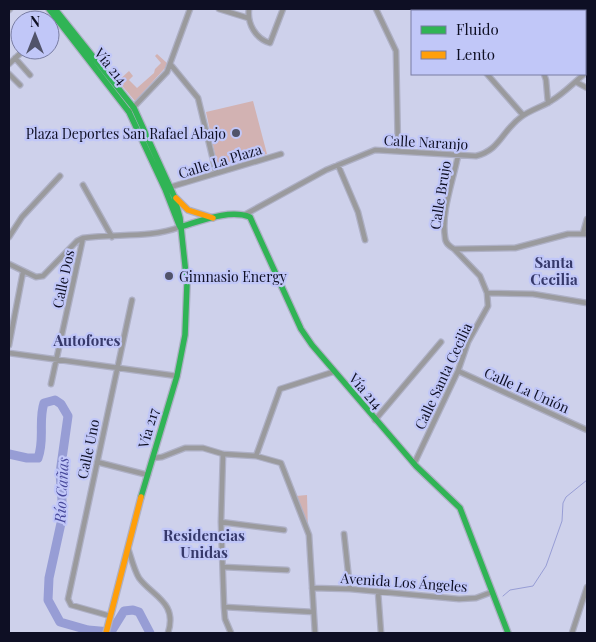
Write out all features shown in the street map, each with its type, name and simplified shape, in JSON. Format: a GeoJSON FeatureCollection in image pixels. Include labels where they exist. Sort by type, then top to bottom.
{"type":"FeatureCollection","features":[{"type":"Feature","properties":{"kind":"main road","name":"Vía 214"},"geometry":{"type":"LineString","coordinates":[[55,9],[132,110],[168,188],[180,227]]}},
{"type":"Feature","properties":{"kind":"main road","name":"Vía 214"},"geometry":{"type":"LineString","coordinates":[[60,23],[132,110]]}},
{"type":"Feature","properties":{"kind":"main road","name":"Vía 214"},"geometry":{"type":"LineString","coordinates":[[168,188],[174,196],[180,218],[180,227]]}},
{"type":"Feature","properties":{"kind":"main road"},"geometry":{"type":"LineString","coordinates":[[174,196],[188,210],[215,218]]}},
{"type":"Feature","properties":{"kind":"main road"},"geometry":{"type":"LineString","coordinates":[[180,227],[235,214],[246,214]]}},
{"type":"Feature","properties":{"kind":"main road","name":"Vía 214"},"geometry":{"type":"LineString","coordinates":[[246,214],[252,220],[302,329],[333,372],[414,464],[460,508],[508,633]]}},
{"type":"Feature","properties":{"kind":"main road","name":"Vía 217"},"geometry":{"type":"LineString","coordinates":[[107,630],[176,376],[185,335],[188,308],[180,227]]}},
{"type":"Feature","properties":{"kind":"street"},"geometry":{"type":"LineString","coordinates":[[132,110],[160,80],[171,65],[190,9]]}},
{"type":"Feature","properties":{"kind":"street"},"geometry":{"type":"LineString","coordinates":[[219,9],[248,18]]}},
{"type":"Feature","properties":{"kind":"street"},"geometry":{"type":"LineString","coordinates":[[249,9],[248,18],[261,40],[270,43],[283,9]]}},
{"type":"Feature","properties":{"kind":"street"},"geometry":{"type":"LineString","coordinates":[[376,9],[396,52],[398,152]]}},
{"type":"Feature","properties":{"kind":"street"},"geometry":{"type":"LineString","coordinates":[[17,60],[30,75]]}},
{"type":"Feature","properties":{"kind":"street"},"geometry":{"type":"LineString","coordinates":[[171,65],[198,98],[216,172]]}},
{"type":"Feature","properties":{"kind":"street"},"geometry":{"type":"LineString","coordinates":[[9,74],[20,85]]}},
{"type":"Feature","properties":{"kind":"street"},"geometry":{"type":"LineString","coordinates":[[488,75],[523,115]]}},
{"type":"Feature","properties":{"kind":"street"},"geometry":{"type":"LineString","coordinates":[[544,75],[548,103]]}},
{"type":"Feature","properties":{"kind":"street","name":"Calle Naranjo"},"geometry":{"type":"LineString","coordinates":[[246,214],[290,188],[375,150],[476,156],[493,150],[506,130],[523,115],[548,103],[584,75]]}},
{"type":"Feature","properties":{"kind":"street"},"geometry":{"type":"LineString","coordinates":[[576,82],[587,88]]}},
{"type":"Feature","properties":{"kind":"street","name":"Calle La Plaza"},"geometry":{"type":"LineString","coordinates":[[168,188],[281,154]]}},
{"type":"Feature","properties":{"kind":"street","name":"Calle Brujo"},"geometry":{"type":"LineString","coordinates":[[454,249],[448,244],[444,236],[458,156]]}},
{"type":"Feature","properties":{"kind":"street"},"geometry":{"type":"LineString","coordinates":[[338,165],[358,212],[365,240]]}},
{"type":"Feature","properties":{"kind":"street"},"geometry":{"type":"LineString","coordinates":[[9,237],[22,218],[60,176]]}},
{"type":"Feature","properties":{"kind":"street"},"geometry":{"type":"LineString","coordinates":[[83,185],[112,237]]}},
{"type":"Feature","properties":{"kind":"street"},"geometry":{"type":"LineString","coordinates":[[454,249],[515,248],[552,237],[585,233],[587,219]]}},
{"type":"Feature","properties":{"kind":"street"},"geometry":{"type":"LineString","coordinates":[[9,264],[36,277],[43,276],[77,241],[84,238],[154,234],[180,227]]}},
{"type":"Feature","properties":{"kind":"street","name":"Calle Dos"},"geometry":{"type":"LineString","coordinates":[[51,384],[84,238]]}},
{"type":"Feature","properties":{"kind":"street"},"geometry":{"type":"LineString","coordinates":[[454,249],[478,273],[487,293],[533,294],[587,303]]}},
{"type":"Feature","properties":{"kind":"street"},"geometry":{"type":"LineString","coordinates":[[9,345],[23,272]]}},
{"type":"Feature","properties":{"kind":"street","name":"Calle Santa Cecilia"},"geometry":{"type":"LineString","coordinates":[[414,464],[458,371],[468,342],[488,308],[487,293]]}},
{"type":"Feature","properties":{"kind":"street","name":"Calle Uno"},"geometry":{"type":"LineString","coordinates":[[110,616],[68,602],[96,462],[132,300]]}},
{"type":"Feature","properties":{"kind":"street"},"geometry":{"type":"LineString","coordinates":[[375,420],[441,342]]}},
{"type":"Feature","properties":{"kind":"street"},"geometry":{"type":"LineString","coordinates":[[9,353],[117,366],[176,376]]}},
{"type":"Feature","properties":{"kind":"street","name":"Calle La Unión"},"geometry":{"type":"LineString","coordinates":[[458,371],[587,430]]}},
{"type":"Feature","properties":{"kind":"street"},"geometry":{"type":"LineString","coordinates":[[256,456],[280,389],[333,372]]}},
{"type":"Feature","properties":{"kind":"street"},"geometry":{"type":"LineString","coordinates":[[153,458],[193,448],[203,448],[223,454],[256,456],[281,463],[309,535],[315,633]]}},
{"type":"Feature","properties":{"kind":"street"},"geometry":{"type":"LineString","coordinates":[[223,454],[220,522],[225,619],[231,633]]}},
{"type":"Feature","properties":{"kind":"street"},"geometry":{"type":"LineString","coordinates":[[96,462],[148,475]]}},
{"type":"Feature","properties":{"kind":"street"},"geometry":{"type":"LineString","coordinates":[[220,522],[284,530]]}},
{"type":"Feature","properties":{"kind":"street"},"geometry":{"type":"LineString","coordinates":[[344,534],[350,589]]}},
{"type":"Feature","properties":{"kind":"street"},"geometry":{"type":"LineString","coordinates":[[128,548],[139,578],[156,592],[168,611],[171,624],[168,633]]}},
{"type":"Feature","properties":{"kind":"street"},"geometry":{"type":"LineString","coordinates":[[223,566],[287,570]]}},
{"type":"Feature","properties":{"kind":"street"},"geometry":{"type":"LineString","coordinates":[[572,633],[587,587]]}},
{"type":"Feature","properties":{"kind":"street","name":"Avenida Los Ángeles"},"geometry":{"type":"LineString","coordinates":[[312,588],[350,589],[459,599],[476,598],[492,592]]}},
{"type":"Feature","properties":{"kind":"street"},"geometry":{"type":"LineString","coordinates":[[378,592],[381,633]]}},
{"type":"Feature","properties":{"kind":"street"},"geometry":{"type":"LineString","coordinates":[[224,607],[313,612]]}},
{"type":"Feature","properties":{"kind":"shaded area"},"geometry":{"type":"Polygon","coordinates":[[[157,54],[167,63],[165,68],[135,101],[118,81],[129,71],[133,76],[129,80],[137,88],[154,73],[161,63],[155,56],[157,54]]]}},
{"type":"Feature","properties":{"kind":"shaded area","name":"Plaza Deportes San Rafael Abajo"},"geometry":{"type":"Polygon","coordinates":[[[253,101],[267,154],[218,168],[206,112],[253,101]]]}},
{"type":"Feature","properties":{"kind":"shaded area"},"geometry":{"type":"Polygon","coordinates":[[[307,495],[308,531],[296,496],[307,495]]]}},
{"type":"Feature","properties":{"kind":"waterway","name":"Río Cañas"},"geometry":{"type":"LineString","coordinates":[[9,454],[27,458],[38,458],[44,403],[55,400],[61,404],[68,416],[60,473],[63,514],[49,578],[48,600],[60,622],[88,630],[111,632],[124,611],[133,610],[139,612],[150,633]]}},
{"type":"Feature","properties":{"kind":"waterway"},"geometry":{"type":"LineString","coordinates":[[503,596],[510,590],[533,586],[546,566],[562,521],[563,503],[566,497],[587,480]]}},
{"type":"Feature","properties":{"kind":"traffic: fast"},"geometry":{"type":"LineString","coordinates":[[49,9],[129,112],[165,189],[179,225]]}},
{"type":"Feature","properties":{"kind":"traffic: fast"},"geometry":{"type":"LineString","coordinates":[[55,9],[134,108],[174,196],[180,218],[187,284],[185,335],[177,376],[141,497]]}},
{"type":"Feature","properties":{"kind":"traffic: fast"},"geometry":{"type":"LineString","coordinates":[[180,227],[224,215],[233,214],[250,217],[301,329],[312,345],[416,466],[460,508],[508,633]]}},
{"type":"Feature","properties":{"kind":"traffic: slow"},"geometry":{"type":"LineString","coordinates":[[176,198],[188,210],[213,218]]}},
{"type":"Feature","properties":{"kind":"traffic: slow"},"geometry":{"type":"LineString","coordinates":[[106,633],[141,497]]}},
{"type":"Feature","properties":{"kind":"place","name":"Plaza Deportes San Rafael Abajo"},"geometry":{"type":"Point","coordinates":[236,133]}},
{"type":"Feature","properties":{"kind":"place","name":"Gimnasio Energy"},"geometry":{"type":"Point","coordinates":[169,276]}},
{"type":"Feature","properties":{"kind":"district","name":"Santa Cecilia"},"geometry":{"type":"Point","coordinates":[554,270]}},
{"type":"Feature","properties":{"kind":"district","name":"Autofores"},"geometry":{"type":"Point","coordinates":[87,340]}},
{"type":"Feature","properties":{"kind":"district","name":"Residencias Unidas"},"geometry":{"type":"Point","coordinates":[204,544]}}]}
